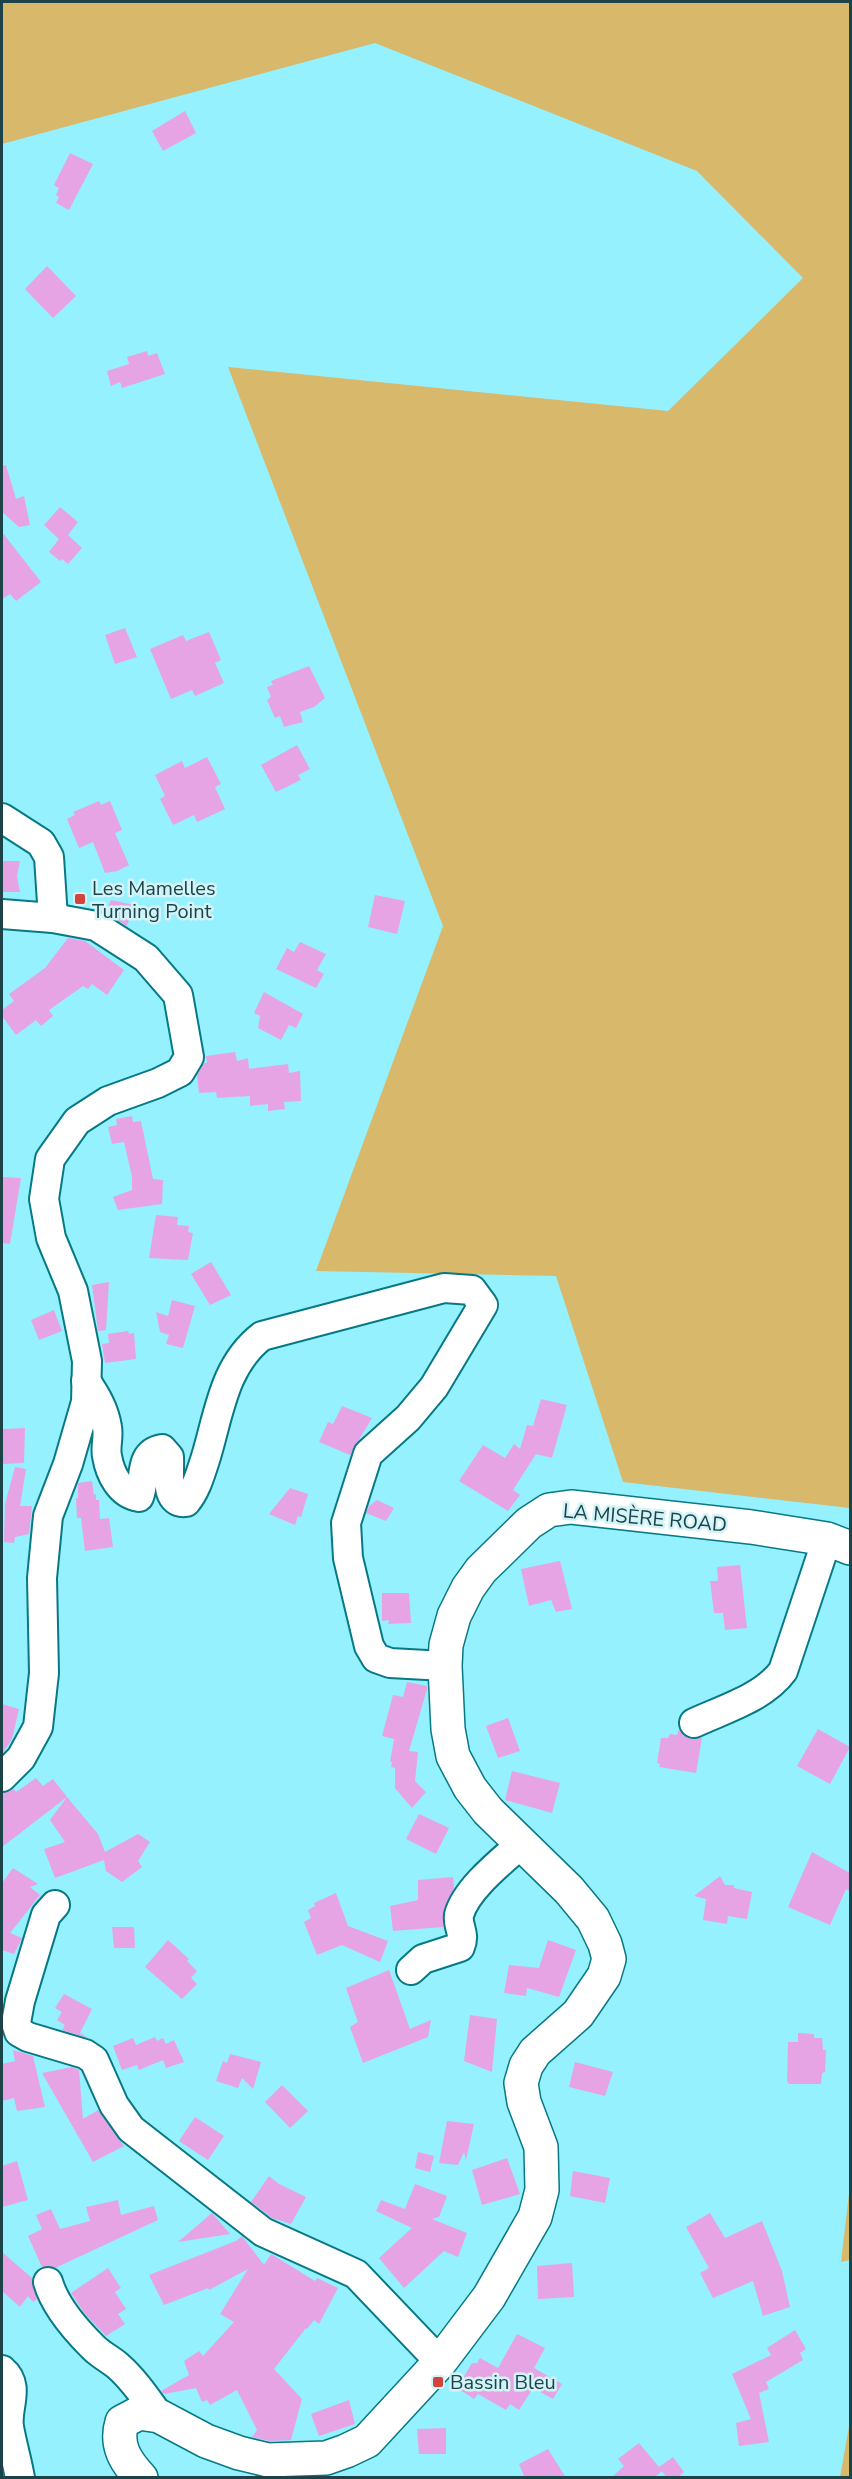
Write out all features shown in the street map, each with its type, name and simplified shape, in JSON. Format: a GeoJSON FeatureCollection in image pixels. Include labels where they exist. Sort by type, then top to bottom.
{"type":"FeatureCollection","features":[{"type":"Feature","properties":{"kind":"main road","name":"LA MISÈRE ROAD"},"geometry":{"type":"LineString","coordinates":[[141,2478],[129,2465],[121,2451],[118,2434],[122,2422],[131,2415],[139,2413],[159,2416],[206,2441],[239,2453],[268,2460],[326,2458],[367,2441],[440,2362],[489,2298],[535,2217],[542,2190],[542,2147],[524,2102],[521,2083],[526,2067],[535,2052],[578,2014],[604,1976],[609,1959],[605,1944],[593,1919],[569,1890],[488,1811],[470,1788],[453,1756],[448,1729],[446,1645],[454,1616],[468,1588],[529,1523],[549,1510],[571,1507],[751,1527],[839,1544]]}},
{"type":"Feature","properties":{"kind":"street"},"geometry":{"type":"LineString","coordinates":[[2,818],[41,843],[49,857],[52,918]]}},
{"type":"Feature","properties":{"kind":"street"},"geometry":{"type":"LineString","coordinates":[[2,914],[52,918],[96,926],[146,958],[178,994],[189,1057],[180,1072],[158,1083],[108,1101],[76,1121],[50,1159],[44,1199],[51,1238],[73,1291],[87,1361],[86,1402],[68,1464],[48,1516],[42,1578],[44,1672],[38,1727],[21,1758],[2,1777]]}},
{"type":"Feature","properties":{"kind":"street"},"geometry":{"type":"LineString","coordinates":[[86,1381],[102,1406],[108,1429],[106,1453],[112,1472],[121,1488],[130,1496],[139,1497],[146,1458],[154,1450],[162,1449],[169,1457],[170,1493],[174,1500],[180,1503],[186,1502],[192,1496],[199,1479],[227,1379],[242,1356],[262,1336],[444,1288],[472,1290],[483,1305],[434,1388],[408,1418],[369,1454],[346,1523],[348,1558],[369,1646],[376,1658],[390,1663],[445,1666]]}},
{"type":"Feature","properties":{"kind":"street"},"geometry":{"type":"LineString","coordinates":[[694,1723],[775,1682],[783,1671],[839,1544]]}},
{"type":"Feature","properties":{"kind":"street"},"geometry":{"type":"LineString","coordinates":[[411,1970],[423,1959],[460,1947],[464,1939],[458,1918],[463,1905],[487,1874],[521,1844]]}},
{"type":"Feature","properties":{"kind":"street"},"geometry":{"type":"LineString","coordinates":[[55,1905],[46,1915],[20,2001],[16,2023],[19,2032],[28,2037],[85,2054],[94,2060],[114,2105],[131,2129],[263,2232],[356,2274],[440,2362]]}},
{"type":"Feature","properties":{"kind":"street"},"geometry":{"type":"LineString","coordinates":[[48,2282],[53,2299],[75,2327],[93,2347],[118,2366],[139,2388],[159,2416]]}},
{"type":"Feature","properties":{"kind":"street"},"geometry":{"type":"LineString","coordinates":[[2,2370],[8,2375],[12,2393],[13,2400],[8,2415],[9,2428],[20,2478]]}},
{"type":"Feature","properties":{"kind":"shaded area"},"geometry":{"type":"Polygon","coordinates":[[[2,2],[850,2],[850,1508],[623,1482],[556,1276],[316,1271],[443,926],[228,367],[668,411],[803,278],[697,171],[375,43],[2,144],[2,2]]]}},
{"type":"Feature","properties":{"kind":"shaded area"},"geometry":{"type":"Polygon","coordinates":[[[850,2185],[850,2260],[841,2262],[850,2185]]]}},
{"type":"Feature","properties":{"kind":"shaded area"},"geometry":{"type":"Polygon","coordinates":[[[850,2421],[850,2477],[840,2477],[850,2421]]]}},
{"type":"Feature","properties":{"kind":"building"},"geometry":{"type":"Polygon","coordinates":[[[185,111],[196,133],[163,151],[152,131],[185,111]]]}},
{"type":"Feature","properties":{"kind":"building"},"geometry":{"type":"Polygon","coordinates":[[[70,153],[93,164],[69,210],[56,203],[59,188],[54,185],[70,153]]]}},
{"type":"Feature","properties":{"kind":"building"},"geometry":{"type":"Polygon","coordinates":[[[47,266],[76,296],[53,318],[25,289],[47,266]]]}},
{"type":"Feature","properties":{"kind":"building"},"geometry":{"type":"Polygon","coordinates":[[[147,351],[148,356],[157,353],[165,374],[122,388],[120,382],[111,386],[107,371],[129,364],[127,357],[147,351]]]}},
{"type":"Feature","properties":{"kind":"building"},"geometry":{"type":"Polygon","coordinates":[[[6,465],[16,499],[24,496],[30,525],[19,527],[2,512],[2,466],[6,465]]]}},
{"type":"Feature","properties":{"kind":"building"},"geometry":{"type":"Polygon","coordinates":[[[60,507],[78,522],[68,535],[82,548],[68,564],[49,552],[59,539],[44,525],[60,507]]]}},
{"type":"Feature","properties":{"kind":"building"},"geometry":{"type":"Polygon","coordinates":[[[2,532],[41,582],[16,601],[10,594],[2,599],[2,532]]]}},
{"type":"Feature","properties":{"kind":"building"},"geometry":{"type":"Polygon","coordinates":[[[125,628],[137,657],[115,664],[105,635],[125,628]]]}},
{"type":"Feature","properties":{"kind":"building"},"geometry":{"type":"Polygon","coordinates":[[[209,632],[221,660],[215,663],[224,683],[195,696],[192,690],[171,699],[150,649],[183,635],[186,641],[209,632]]]}},
{"type":"Feature","properties":{"kind":"building"},"geometry":{"type":"Polygon","coordinates":[[[309,666],[325,698],[314,707],[300,712],[303,722],[284,727],[280,716],[275,718],[267,700],[271,697],[267,687],[273,685],[271,681],[309,666]]]}},
{"type":"Feature","properties":{"kind":"building"},"geometry":{"type":"Polygon","coordinates":[[[297,745],[310,769],[298,775],[301,780],[276,792],[261,765],[297,745]]]}},
{"type":"Feature","properties":{"kind":"building"},"geometry":{"type":"Polygon","coordinates":[[[207,757],[221,784],[215,787],[225,809],[197,822],[194,815],[173,825],[160,799],[165,796],[155,775],[182,761],[185,768],[207,757]]]}},
{"type":"Feature","properties":{"kind":"building"},"geometry":{"type":"Polygon","coordinates":[[[99,801],[101,805],[110,801],[122,830],[115,833],[129,865],[117,871],[105,873],[93,842],[79,848],[67,819],[75,815],[73,812],[99,801]]]}},
{"type":"Feature","properties":{"kind":"building"},"geometry":{"type":"Polygon","coordinates":[[[2,861],[20,861],[17,876],[20,892],[2,892],[2,861]]]}},
{"type":"Feature","properties":{"kind":"building"},"geometry":{"type":"Polygon","coordinates":[[[375,895],[405,901],[397,934],[368,927],[375,895]]]}},
{"type":"Feature","properties":{"kind":"building"},"geometry":{"type":"Polygon","coordinates":[[[111,900],[134,905],[127,926],[106,913],[111,900]]]}},
{"type":"Feature","properties":{"kind":"building"},"geometry":{"type":"Polygon","coordinates":[[[68,938],[85,941],[124,970],[107,995],[92,984],[88,989],[83,986],[49,1010],[53,1016],[41,1026],[36,1020],[16,1035],[2,1016],[2,1010],[14,1001],[9,994],[45,968],[68,938]]]}},
{"type":"Feature","properties":{"kind":"building"},"geometry":{"type":"Polygon","coordinates":[[[300,942],[326,954],[317,970],[324,974],[316,988],[276,969],[287,948],[294,952],[300,942]]]}},
{"type":"Feature","properties":{"kind":"building"},"geometry":{"type":"Polygon","coordinates":[[[264,992],[303,1014],[296,1028],[289,1025],[281,1040],[258,1028],[260,1016],[254,1013],[264,992]]]}},
{"type":"Feature","properties":{"kind":"building"},"geometry":{"type":"Polygon","coordinates":[[[235,1052],[237,1061],[248,1058],[249,1069],[288,1064],[289,1073],[300,1071],[301,1101],[284,1102],[285,1109],[268,1111],[268,1104],[250,1106],[250,1096],[217,1098],[216,1092],[199,1093],[197,1075],[204,1063],[207,1063],[206,1056],[235,1052]]]}},
{"type":"Feature","properties":{"kind":"building"},"geometry":{"type":"Polygon","coordinates":[[[132,1116],[133,1122],[141,1121],[153,1179],[163,1180],[162,1204],[118,1210],[113,1197],[132,1190],[132,1177],[124,1142],[112,1144],[108,1127],[117,1125],[116,1119],[132,1116]]]}},
{"type":"Feature","properties":{"kind":"building"},"geometry":{"type":"Polygon","coordinates":[[[2,1177],[21,1178],[10,1244],[2,1243],[2,1177]]]}},
{"type":"Feature","properties":{"kind":"building"},"geometry":{"type":"Polygon","coordinates":[[[156,1215],[178,1217],[177,1225],[189,1226],[188,1232],[193,1233],[188,1260],[149,1258],[156,1215]]]}},
{"type":"Feature","properties":{"kind":"building"},"geometry":{"type":"Polygon","coordinates":[[[211,1262],[231,1295],[210,1305],[191,1274],[211,1262]]]}},
{"type":"Feature","properties":{"kind":"building"},"geometry":{"type":"Polygon","coordinates":[[[109,1282],[106,1330],[98,1331],[92,1285],[109,1282]]]}},
{"type":"Feature","properties":{"kind":"building"},"geometry":{"type":"Polygon","coordinates":[[[172,1300],[195,1306],[183,1348],[166,1344],[169,1335],[160,1332],[156,1312],[168,1316],[172,1300]]]}},
{"type":"Feature","properties":{"kind":"building"},"geometry":{"type":"Polygon","coordinates":[[[54,1310],[62,1331],[39,1340],[31,1320],[54,1310]]]}},
{"type":"Feature","properties":{"kind":"building"},"geometry":{"type":"Polygon","coordinates":[[[128,1331],[129,1334],[134,1333],[136,1359],[105,1363],[102,1344],[109,1343],[108,1334],[128,1331]]]}},
{"type":"Feature","properties":{"kind":"building"},"geometry":{"type":"Polygon","coordinates":[[[541,1399],[567,1405],[552,1458],[536,1454],[513,1490],[520,1495],[508,1511],[459,1481],[483,1445],[505,1458],[514,1444],[520,1449],[527,1425],[533,1426],[541,1399]]]}},
{"type":"Feature","properties":{"kind":"building"},"geometry":{"type":"Polygon","coordinates":[[[342,1406],[372,1418],[350,1455],[319,1442],[328,1422],[333,1424],[342,1406]]]}},
{"type":"Feature","properties":{"kind":"building"},"geometry":{"type":"Polygon","coordinates":[[[25,1428],[24,1463],[2,1464],[2,1429],[25,1428]]]}},
{"type":"Feature","properties":{"kind":"building"},"geometry":{"type":"Polygon","coordinates":[[[15,1467],[26,1469],[20,1506],[32,1506],[29,1534],[15,1537],[14,1543],[4,1542],[5,1504],[15,1467]]]}},
{"type":"Feature","properties":{"kind":"building"},"geometry":{"type":"Polygon","coordinates":[[[92,1481],[94,1495],[96,1494],[96,1500],[99,1500],[100,1519],[109,1518],[113,1547],[85,1551],[81,1518],[77,1518],[76,1498],[78,1498],[78,1483],[92,1481]]]}},
{"type":"Feature","properties":{"kind":"building"},"geometry":{"type":"Polygon","coordinates":[[[290,1488],[308,1494],[301,1517],[298,1516],[295,1525],[269,1514],[290,1488]]]}},
{"type":"Feature","properties":{"kind":"building"},"geometry":{"type":"Polygon","coordinates":[[[377,1500],[394,1508],[386,1521],[366,1513],[369,1506],[377,1500]]]}},
{"type":"Feature","properties":{"kind":"building"},"geometry":{"type":"Polygon","coordinates":[[[560,1561],[572,1609],[556,1612],[551,1600],[529,1606],[521,1569],[560,1561]]]}},
{"type":"Feature","properties":{"kind":"building"},"geometry":{"type":"Polygon","coordinates":[[[740,1565],[747,1628],[725,1630],[723,1613],[714,1613],[710,1581],[718,1581],[717,1567],[740,1565]]]}},
{"type":"Feature","properties":{"kind":"building"},"geometry":{"type":"Polygon","coordinates":[[[382,1593],[409,1593],[411,1623],[388,1624],[389,1620],[382,1621],[382,1593]]]}},
{"type":"Feature","properties":{"kind":"building"},"geometry":{"type":"Polygon","coordinates":[[[407,1682],[427,1686],[409,1751],[418,1752],[415,1781],[426,1792],[412,1808],[395,1788],[395,1768],[391,1767],[392,1762],[390,1762],[394,1739],[382,1736],[393,1695],[403,1697],[407,1682]]]}},
{"type":"Feature","properties":{"kind":"building"},"geometry":{"type":"Polygon","coordinates":[[[2,1704],[19,1709],[12,1739],[2,1754],[2,1704]]]}},
{"type":"Feature","properties":{"kind":"building"},"geometry":{"type":"Polygon","coordinates":[[[508,1718],[520,1751],[498,1758],[486,1726],[508,1718]]]}},
{"type":"Feature","properties":{"kind":"building"},"geometry":{"type":"Polygon","coordinates":[[[679,1729],[684,1736],[692,1739],[702,1738],[696,1773],[659,1767],[660,1764],[657,1763],[661,1738],[668,1738],[670,1734],[677,1735],[679,1729]]]}},
{"type":"Feature","properties":{"kind":"building"},"geometry":{"type":"Polygon","coordinates":[[[818,1729],[850,1747],[830,1784],[797,1766],[818,1729]]]}},
{"type":"Feature","properties":{"kind":"building"},"geometry":{"type":"Polygon","coordinates":[[[512,1771],[560,1783],[552,1813],[505,1800],[512,1771]]]}},
{"type":"Feature","properties":{"kind":"building"},"geometry":{"type":"Polygon","coordinates":[[[36,1778],[43,1786],[53,1779],[67,1797],[2,1847],[2,1793],[14,1789],[16,1792],[36,1778]]]}},
{"type":"Feature","properties":{"kind":"building"},"geometry":{"type":"Polygon","coordinates":[[[67,1797],[98,1834],[105,1852],[138,1834],[150,1842],[138,1861],[142,1867],[122,1882],[106,1871],[104,1860],[55,1878],[44,1849],[65,1842],[50,1820],[67,1797]]]}},
{"type":"Feature","properties":{"kind":"building"},"geometry":{"type":"Polygon","coordinates":[[[419,1814],[449,1828],[436,1854],[406,1839],[419,1814]]]}},
{"type":"Feature","properties":{"kind":"building"},"geometry":{"type":"Polygon","coordinates":[[[812,1852],[850,1873],[850,1891],[846,1889],[830,1925],[788,1907],[812,1852]]]}},
{"type":"Feature","properties":{"kind":"building"},"geometry":{"type":"Polygon","coordinates":[[[13,1868],[38,1884],[30,1887],[40,1895],[10,1933],[22,1938],[14,1954],[2,1950],[2,1883],[13,1868]]]}},
{"type":"Feature","properties":{"kind":"building"},"geometry":{"type":"Polygon","coordinates":[[[720,1876],[725,1885],[734,1885],[734,1888],[752,1892],[747,1919],[728,1916],[727,1924],[703,1920],[706,1899],[694,1896],[720,1876]]]}},
{"type":"Feature","properties":{"kind":"building"},"geometry":{"type":"Polygon","coordinates":[[[453,1877],[454,1888],[444,1909],[443,1927],[393,1931],[390,1906],[418,1900],[418,1880],[453,1877]]]}},
{"type":"Feature","properties":{"kind":"building"},"geometry":{"type":"Polygon","coordinates":[[[336,1893],[348,1926],[388,1941],[380,1962],[342,1945],[317,1955],[304,1922],[311,1918],[308,1910],[315,1906],[314,1903],[336,1893]]]}},
{"type":"Feature","properties":{"kind":"building"},"geometry":{"type":"Polygon","coordinates":[[[112,1927],[134,1927],[135,1948],[114,1948],[112,1927]]]}},
{"type":"Feature","properties":{"kind":"building"},"geometry":{"type":"Polygon","coordinates":[[[168,1940],[189,1959],[187,1961],[197,1971],[191,1978],[197,1984],[182,1999],[145,1967],[168,1940]]]}},
{"type":"Feature","properties":{"kind":"building"},"geometry":{"type":"Polygon","coordinates":[[[548,1940],[576,1950],[559,1997],[527,1988],[526,1996],[504,1993],[509,1965],[539,1968],[548,1940]]]}},
{"type":"Feature","properties":{"kind":"building"},"geometry":{"type":"Polygon","coordinates":[[[389,1970],[410,2029],[431,2020],[428,2037],[363,2063],[350,2027],[358,2022],[346,1988],[389,1970]]]}},
{"type":"Feature","properties":{"kind":"building"},"geometry":{"type":"Polygon","coordinates":[[[64,1994],[92,2009],[80,2033],[88,2038],[62,2030],[65,2025],[57,2020],[62,2012],[55,2008],[64,1994]]]}},
{"type":"Feature","properties":{"kind":"building"},"geometry":{"type":"Polygon","coordinates":[[[470,2015],[497,2019],[492,2072],[464,2061],[470,2015]]]}},
{"type":"Feature","properties":{"kind":"building"},"geometry":{"type":"Polygon","coordinates":[[[798,2033],[814,2034],[814,2038],[822,2038],[823,2050],[826,2050],[825,2072],[822,2073],[821,2084],[789,2084],[787,2081],[788,2042],[798,2042],[798,2033]]]}},
{"type":"Feature","properties":{"kind":"building"},"geometry":{"type":"Polygon","coordinates":[[[155,2037],[157,2041],[163,2038],[166,2044],[174,2040],[184,2062],[166,2068],[163,2060],[139,2070],[137,2065],[122,2070],[113,2046],[133,2038],[136,2045],[155,2037]]]}},
{"type":"Feature","properties":{"kind":"building"},"geometry":{"type":"Polygon","coordinates":[[[13,2050],[33,2056],[45,2107],[17,2111],[14,2098],[2,2101],[2,2064],[15,2061],[13,2050]]]}},
{"type":"Feature","properties":{"kind":"building"},"geometry":{"type":"Polygon","coordinates":[[[230,2054],[261,2062],[253,2089],[242,2078],[238,2088],[216,2081],[223,2061],[227,2063],[230,2054]]]}},
{"type":"Feature","properties":{"kind":"building"},"geometry":{"type":"Polygon","coordinates":[[[575,2062],[613,2072],[605,2096],[569,2087],[575,2062]]]}},
{"type":"Feature","properties":{"kind":"building"},"geometry":{"type":"Polygon","coordinates":[[[72,2067],[79,2070],[83,2119],[98,2110],[124,2146],[93,2162],[42,2073],[72,2067]]]}},
{"type":"Feature","properties":{"kind":"building"},"geometry":{"type":"Polygon","coordinates":[[[282,2085],[308,2111],[290,2128],[265,2102],[282,2085]]]}},
{"type":"Feature","properties":{"kind":"building"},"geometry":{"type":"Polygon","coordinates":[[[195,2117],[224,2136],[208,2160],[179,2141],[195,2117]]]}},
{"type":"Feature","properties":{"kind":"building"},"geometry":{"type":"Polygon","coordinates":[[[447,2121],[474,2124],[466,2160],[464,2152],[458,2165],[439,2163],[447,2121]]]}},
{"type":"Feature","properties":{"kind":"building"},"geometry":{"type":"Polygon","coordinates":[[[418,2152],[434,2156],[430,2172],[415,2168],[418,2152]]]}},
{"type":"Feature","properties":{"kind":"building"},"geometry":{"type":"Polygon","coordinates":[[[507,2158],[520,2194],[482,2205],[472,2170],[507,2158]]]}},
{"type":"Feature","properties":{"kind":"building"},"geometry":{"type":"Polygon","coordinates":[[[17,2161],[28,2200],[2,2207],[2,2166],[17,2161]]]}},
{"type":"Feature","properties":{"kind":"building"},"geometry":{"type":"Polygon","coordinates":[[[573,2171],[610,2178],[605,2203],[570,2196],[573,2171]]]}},
{"type":"Feature","properties":{"kind":"building"},"geometry":{"type":"Polygon","coordinates":[[[269,2176],[279,2184],[306,2197],[291,2224],[272,2218],[251,2202],[269,2176]]]}},
{"type":"Feature","properties":{"kind":"building"},"geometry":{"type":"Polygon","coordinates":[[[415,2184],[447,2196],[439,2217],[432,2219],[467,2233],[458,2257],[444,2251],[404,2288],[379,2258],[412,2228],[376,2211],[381,2200],[405,2209],[415,2184]]]}},
{"type":"Feature","properties":{"kind":"building"},"geometry":{"type":"Polygon","coordinates":[[[118,2200],[121,2215],[154,2206],[158,2220],[55,2268],[42,2267],[28,2236],[42,2229],[36,2215],[51,2209],[60,2229],[90,2221],[86,2207],[118,2200]]]}},
{"type":"Feature","properties":{"kind":"building"},"geometry":{"type":"Polygon","coordinates":[[[212,2213],[230,2234],[178,2242],[212,2213]]]}},
{"type":"Feature","properties":{"kind":"building"},"geometry":{"type":"Polygon","coordinates":[[[710,2213],[725,2238],[762,2221],[782,2271],[790,2307],[763,2316],[753,2281],[713,2298],[700,2273],[709,2268],[686,2227],[710,2213]]]}},
{"type":"Feature","properties":{"kind":"building"},"geometry":{"type":"Polygon","coordinates":[[[242,2236],[264,2265],[271,2254],[315,2281],[317,2278],[338,2288],[319,2324],[314,2320],[306,2328],[274,2369],[302,2399],[291,2440],[270,2441],[252,2437],[257,2430],[237,2390],[210,2405],[207,2400],[202,2402],[196,2388],[164,2394],[161,2391],[189,2375],[184,2361],[199,2351],[203,2356],[234,2322],[220,2314],[248,2269],[209,2290],[208,2288],[164,2305],[149,2275],[236,2241],[242,2236]]]}},
{"type":"Feature","properties":{"kind":"building"},"geometry":{"type":"Polygon","coordinates":[[[2,2252],[32,2278],[37,2299],[33,2302],[28,2296],[20,2307],[2,2291],[2,2252]]]}},
{"type":"Feature","properties":{"kind":"building"},"geometry":{"type":"Polygon","coordinates":[[[572,2263],[574,2297],[538,2299],[537,2266],[572,2263]]]}},
{"type":"Feature","properties":{"kind":"building"},"geometry":{"type":"Polygon","coordinates":[[[108,2268],[121,2288],[115,2292],[126,2309],[118,2314],[125,2324],[106,2336],[85,2314],[71,2293],[108,2268]]]}},
{"type":"Feature","properties":{"kind":"building"},"geometry":{"type":"Polygon","coordinates":[[[795,2330],[806,2349],[800,2353],[803,2360],[766,2382],[769,2389],[759,2393],[769,2442],[739,2446],[736,2423],[751,2419],[732,2374],[771,2355],[767,2348],[795,2330]]]}},
{"type":"Feature","properties":{"kind":"building"},"geometry":{"type":"Polygon","coordinates":[[[517,2334],[545,2348],[534,2368],[562,2384],[553,2399],[533,2388],[519,2410],[510,2404],[506,2410],[478,2394],[474,2399],[457,2388],[472,2363],[477,2363],[480,2358],[498,2368],[517,2334]]]}},
{"type":"Feature","properties":{"kind":"building"},"geometry":{"type":"Polygon","coordinates":[[[349,2400],[355,2424],[319,2436],[311,2414],[349,2400]]]}},
{"type":"Feature","properties":{"kind":"building"},"geometry":{"type":"Polygon","coordinates":[[[446,2428],[446,2454],[419,2454],[417,2429],[446,2428]]]}},
{"type":"Feature","properties":{"kind":"building"},"geometry":{"type":"Polygon","coordinates":[[[639,2443],[659,2467],[673,2457],[684,2472],[677,2478],[667,2478],[662,2471],[654,2478],[611,2478],[624,2466],[618,2459],[639,2443]]]}},
{"type":"Feature","properties":{"kind":"building"},"geometry":{"type":"Polygon","coordinates":[[[548,2449],[566,2478],[525,2478],[519,2464],[548,2449]]]}},
{"type":"Feature","properties":{"kind":"place","name":"Les Mamelles Turning Point"},"geometry":{"type":"Point","coordinates":[80,899]}},
{"type":"Feature","properties":{"kind":"place","name":"Bassin Bleu"},"geometry":{"type":"Point","coordinates":[438,2382]}}]}
